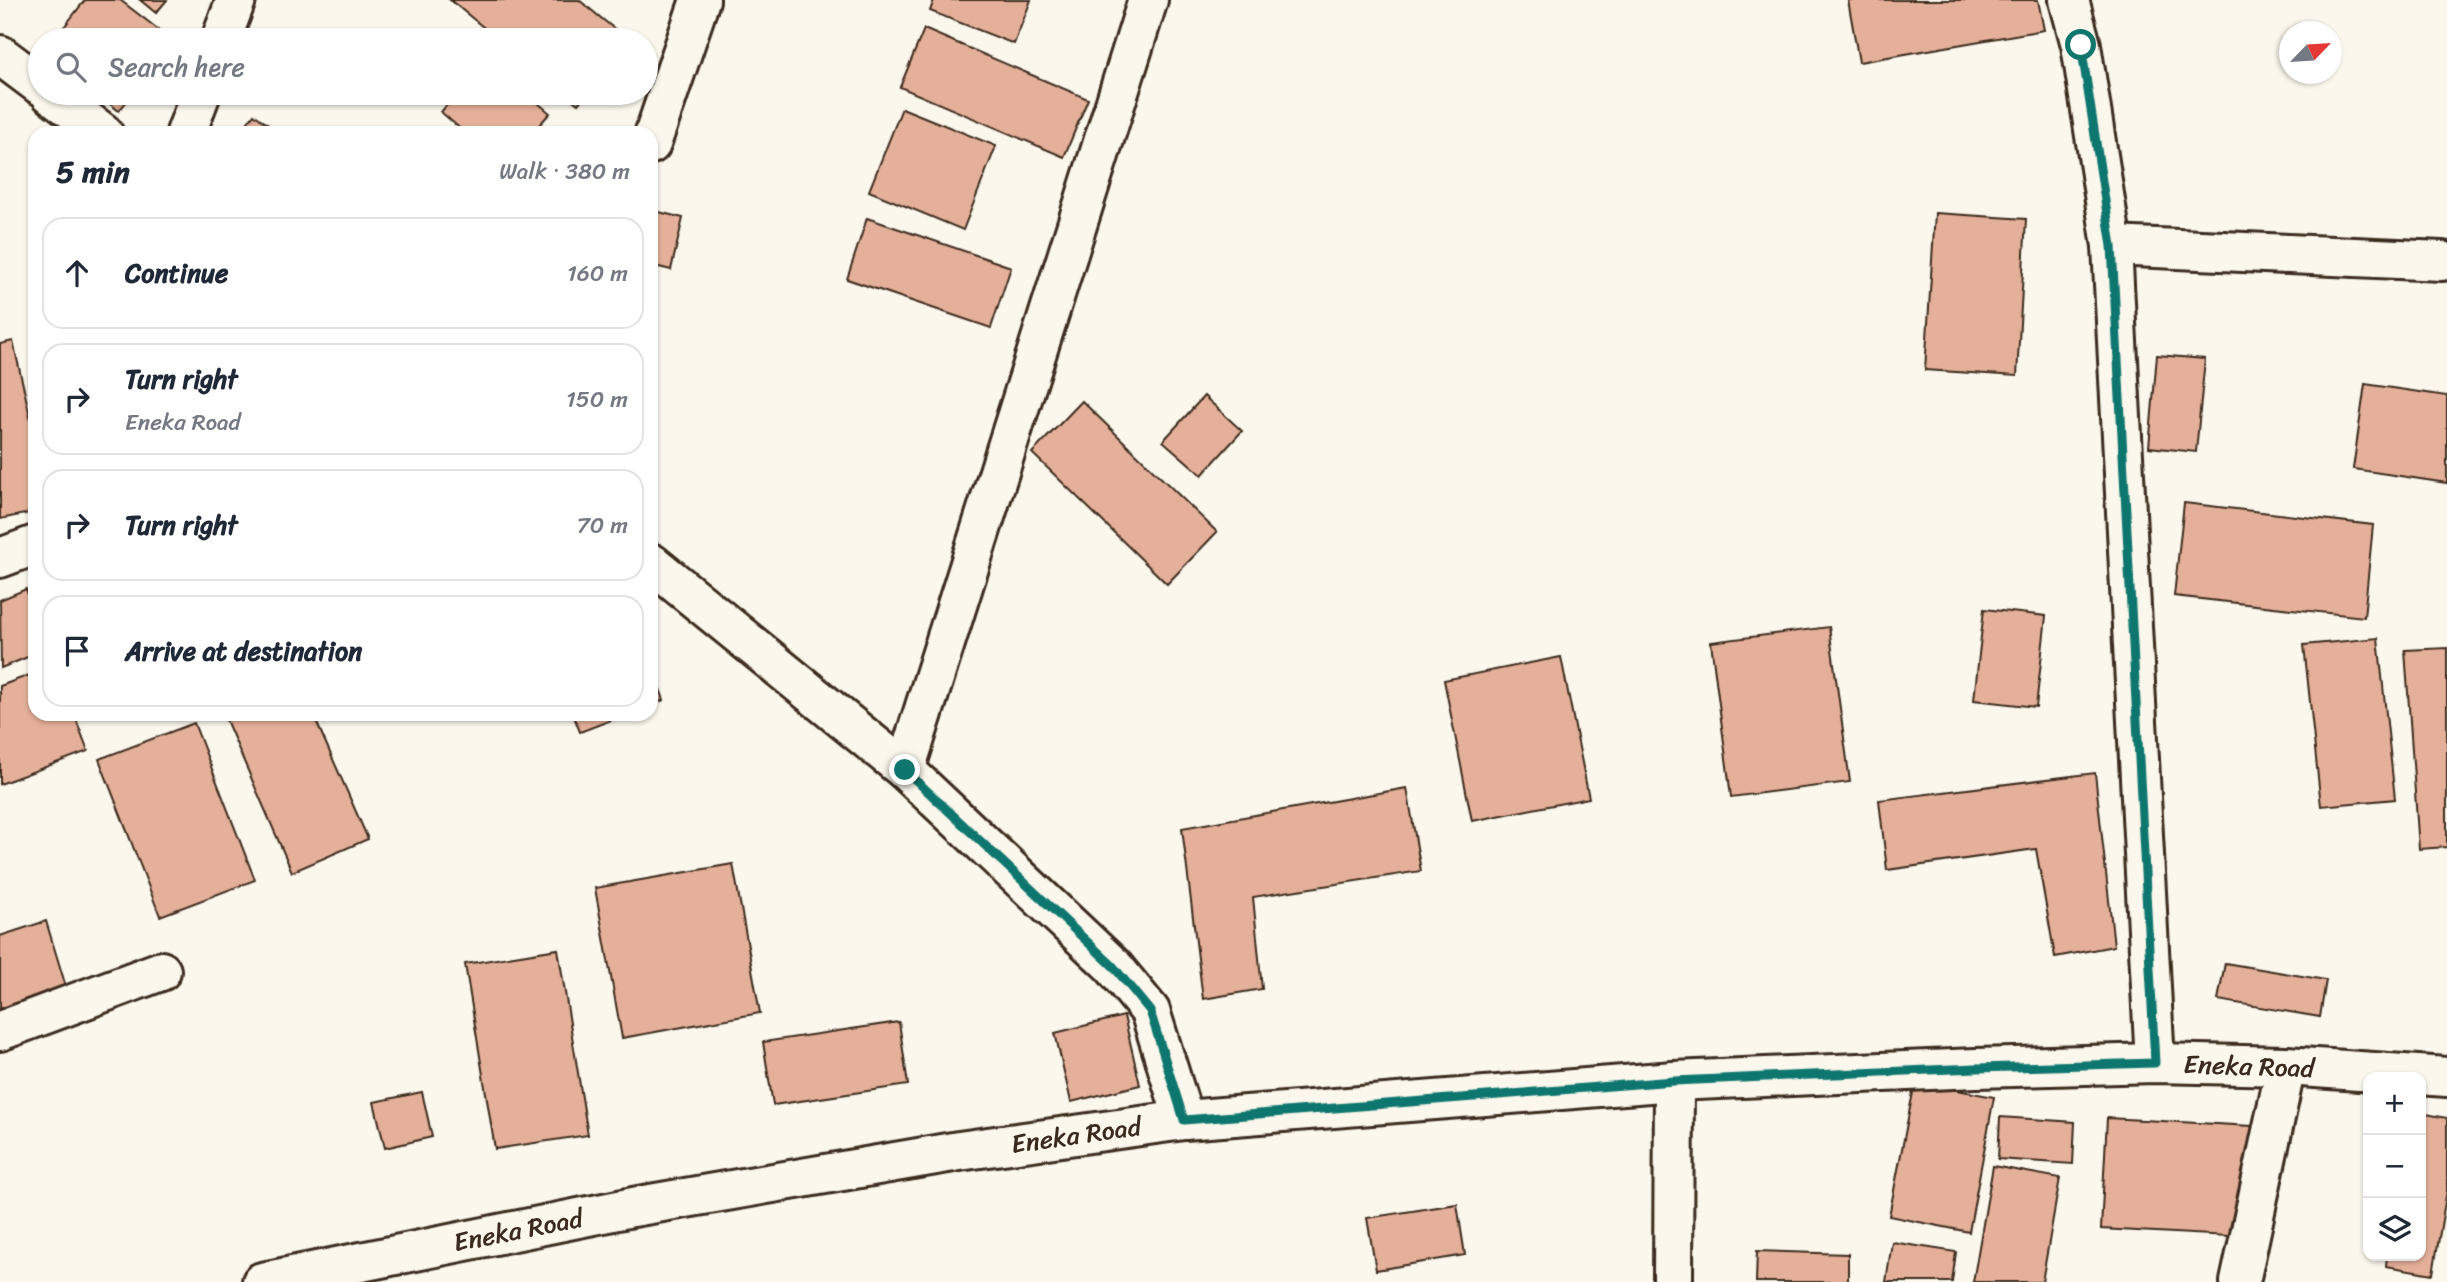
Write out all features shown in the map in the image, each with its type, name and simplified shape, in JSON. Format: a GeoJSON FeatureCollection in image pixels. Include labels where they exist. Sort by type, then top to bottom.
{"type":"FeatureCollection","features":[{"type":"Feature","properties":{"kind":"street"},"geometry":{"type":"LineString","coordinates":[[226,28],[236,0]]}},
{"type":"Feature","properties":{"kind":"street"},"geometry":{"type":"LineString","coordinates":[[657,126],[701,0]]}},
{"type":"Feature","properties":{"kind":"street"},"geometry":{"type":"LineString","coordinates":[[905,770],[1149,0]]}},
{"type":"Feature","properties":{"kind":"street"},"geometry":{"type":"LineString","coordinates":[[2070,0],[2081,45],[2112,246],[2155,1063]]}},
{"type":"Feature","properties":{"kind":"street"},"geometry":{"type":"LineString","coordinates":[[0,55],[28,76]]}},
{"type":"Feature","properties":{"kind":"street"},"geometry":{"type":"LineString","coordinates":[[66,105],[94,126]]}},
{"type":"Feature","properties":{"kind":"street"},"geometry":{"type":"LineString","coordinates":[[189,126],[196,105]]}},
{"type":"Feature","properties":{"kind":"street"},"geometry":{"type":"LineString","coordinates":[[2112,246],[2442,261]]}},
{"type":"Feature","properties":{"kind":"street"},"geometry":{"type":"LineString","coordinates":[[0,558],[28,548]]}},
{"type":"Feature","properties":{"kind":"street"},"geometry":{"type":"LineString","coordinates":[[658,570],[905,770],[1113,966],[1150,1011],[1184,1120]]}},
{"type":"Feature","properties":{"kind":"street"},"geometry":{"type":"LineString","coordinates":[[0,1031],[160,971]]}},
{"type":"Feature","properties":{"kind":"street","name":"Eneka Road"},"geometry":{"type":"LineString","coordinates":[[262,1282],[633,1207],[958,1151],[1184,1120],[1674,1081],[1976,1068],[2155,1063],[2286,1066],[2447,1077]]}},
{"type":"Feature","properties":{"kind":"street"},"geometry":{"type":"LineString","coordinates":[[2240,1282],[2286,1066]]}},
{"type":"Feature","properties":{"kind":"street"},"geometry":{"type":"LineString","coordinates":[[1673,1282],[1674,1081]]}},
{"type":"Feature","properties":{"kind":"building"},"geometry":{"type":"Polygon","coordinates":[[[85,0],[120,0],[156,28],[63,28],[85,0]]]}},
{"type":"Feature","properties":{"kind":"building"},"geometry":{"type":"Polygon","coordinates":[[[140,0],[167,0],[156,13],[140,0]]]}},
{"type":"Feature","properties":{"kind":"building"},"geometry":{"type":"Polygon","coordinates":[[[450,0],[579,0],[613,28],[484,28],[450,0]]]}},
{"type":"Feature","properties":{"kind":"building"},"geometry":{"type":"Polygon","coordinates":[[[934,0],[1031,0],[1014,44],[930,11],[934,0]]]}},
{"type":"Feature","properties":{"kind":"building"},"geometry":{"type":"Polygon","coordinates":[[[1848,0],[2038,0],[2044,30],[1859,62],[1848,0]]]}},
{"type":"Feature","properties":{"kind":"building"},"geometry":{"type":"Polygon","coordinates":[[[924,29],[1088,99],[1064,157],[900,87],[924,29]]]}},
{"type":"Feature","properties":{"kind":"building"},"geometry":{"type":"Polygon","coordinates":[[[111,105],[124,105],[119,111],[111,105]]]}},
{"type":"Feature","properties":{"kind":"building"},"geometry":{"type":"Polygon","coordinates":[[[447,105],[540,105],[550,113],[538,126],[457,126],[441,112],[447,105]]]}},
{"type":"Feature","properties":{"kind":"building"},"geometry":{"type":"Polygon","coordinates":[[[902,108],[996,146],[963,230],[869,191],[902,108]]]}},
{"type":"Feature","properties":{"kind":"building"},"geometry":{"type":"Polygon","coordinates":[[[254,114],[270,126],[245,126],[254,114]]]}},
{"type":"Feature","properties":{"kind":"building"},"geometry":{"type":"Polygon","coordinates":[[[658,212],[683,218],[671,270],[658,267],[658,212]]]}},
{"type":"Feature","properties":{"kind":"building"},"geometry":{"type":"Polygon","coordinates":[[[1935,213],[2026,219],[2017,376],[1925,370],[1935,213]]]}},
{"type":"Feature","properties":{"kind":"building"},"geometry":{"type":"Polygon","coordinates":[[[867,218],[1011,267],[991,328],[847,279],[867,218]]]}},
{"type":"Feature","properties":{"kind":"building"},"geometry":{"type":"Polygon","coordinates":[[[13,341],[28,407],[28,513],[0,519],[0,344],[13,341]]]}},
{"type":"Feature","properties":{"kind":"building"},"geometry":{"type":"Polygon","coordinates":[[[2157,355],[2205,359],[2196,452],[2149,447],[2157,355]]]}},
{"type":"Feature","properties":{"kind":"building"},"geometry":{"type":"Polygon","coordinates":[[[2365,384],[2447,396],[2447,483],[2353,469],[2365,384]]]}},
{"type":"Feature","properties":{"kind":"building"},"geometry":{"type":"Polygon","coordinates":[[[1204,396],[1242,431],[1202,475],[1163,441],[1204,396]]]}},
{"type":"Feature","properties":{"kind":"building"},"geometry":{"type":"Polygon","coordinates":[[[1082,401],[1217,532],[1167,584],[1032,453],[1082,401]]]}},
{"type":"Feature","properties":{"kind":"building"},"geometry":{"type":"Polygon","coordinates":[[[2184,503],[2373,525],[2364,617],[2174,596],[2184,503]]]}},
{"type":"Feature","properties":{"kind":"building"},"geometry":{"type":"Polygon","coordinates":[[[26,589],[28,594],[28,657],[1,668],[0,600],[26,589]]]}},
{"type":"Feature","properties":{"kind":"building"},"geometry":{"type":"Polygon","coordinates":[[[1984,609],[2046,616],[2036,707],[1974,700],[1984,609]]]}},
{"type":"Feature","properties":{"kind":"building"},"geometry":{"type":"Polygon","coordinates":[[[1829,627],[1850,782],[1731,797],[1711,642],[1829,627]]]}},
{"type":"Feature","properties":{"kind":"building"},"geometry":{"type":"Polygon","coordinates":[[[2378,638],[2395,799],[2321,806],[2304,645],[2378,638]]]}},
{"type":"Feature","properties":{"kind":"building"},"geometry":{"type":"Polygon","coordinates":[[[2447,648],[2447,847],[2419,849],[2405,650],[2447,648]]]}},
{"type":"Feature","properties":{"kind":"building"},"geometry":{"type":"Polygon","coordinates":[[[1561,657],[1589,798],[1472,821],[1444,680],[1561,657]]]}},
{"type":"Feature","properties":{"kind":"building"},"geometry":{"type":"Polygon","coordinates":[[[28,676],[28,721],[77,721],[88,751],[0,784],[0,686],[28,676]]]}},
{"type":"Feature","properties":{"kind":"building"},"geometry":{"type":"Polygon","coordinates":[[[658,684],[664,700],[658,702],[658,684]]]}},
{"type":"Feature","properties":{"kind":"building"},"geometry":{"type":"Polygon","coordinates":[[[226,721],[316,721],[368,839],[292,872],[226,721]]]}},
{"type":"Feature","properties":{"kind":"building"},"geometry":{"type":"Polygon","coordinates":[[[576,721],[609,721],[580,732],[576,721]]]}},
{"type":"Feature","properties":{"kind":"building"},"geometry":{"type":"Polygon","coordinates":[[[194,723],[255,880],[160,916],[99,759],[194,723]]]}},
{"type":"Feature","properties":{"kind":"building"},"geometry":{"type":"Polygon","coordinates":[[[2095,773],[2114,946],[2055,957],[2036,849],[1887,870],[1879,800],[2095,773]]]}},
{"type":"Feature","properties":{"kind":"building"},"geometry":{"type":"Polygon","coordinates":[[[1407,788],[1421,871],[1253,897],[1262,989],[1203,999],[1182,828],[1407,788]]]}},
{"type":"Feature","properties":{"kind":"building"},"geometry":{"type":"Polygon","coordinates":[[[733,864],[760,1013],[622,1038],[595,888],[733,864]]]}},
{"type":"Feature","properties":{"kind":"building"},"geometry":{"type":"Polygon","coordinates":[[[46,921],[67,990],[0,1010],[0,936],[46,921]]]}},
{"type":"Feature","properties":{"kind":"building"},"geometry":{"type":"Polygon","coordinates":[[[558,949],[588,1135],[495,1149],[465,964],[558,949]]]}},
{"type":"Feature","properties":{"kind":"building"},"geometry":{"type":"Polygon","coordinates":[[[2225,963],[2326,980],[2320,1017],[2218,1000],[2225,963]]]}},
{"type":"Feature","properties":{"kind":"building"},"geometry":{"type":"Polygon","coordinates":[[[1124,1016],[1140,1085],[1071,1102],[1055,1033],[1124,1016]]]}},
{"type":"Feature","properties":{"kind":"building"},"geometry":{"type":"Polygon","coordinates":[[[899,1022],[908,1085],[773,1105],[763,1042],[899,1022]]]}},
{"type":"Feature","properties":{"kind":"building"},"geometry":{"type":"Polygon","coordinates":[[[1915,1082],[1994,1097],[1969,1232],[1889,1216],[1915,1082]]]}},
{"type":"Feature","properties":{"kind":"building"},"geometry":{"type":"Polygon","coordinates":[[[422,1092],[432,1137],[385,1148],[374,1102],[422,1092]]]}},
{"type":"Feature","properties":{"kind":"building"},"geometry":{"type":"Polygon","coordinates":[[[2426,1114],[2447,1118],[2447,1190],[2433,1274],[2386,1266],[2386,1261],[2426,1261],[2426,1114]]]}},
{"type":"Feature","properties":{"kind":"building"},"geometry":{"type":"Polygon","coordinates":[[[2000,1117],[2075,1122],[2073,1164],[1998,1159],[2000,1117]]]}},
{"type":"Feature","properties":{"kind":"building"},"geometry":{"type":"Polygon","coordinates":[[[2107,1118],[2252,1126],[2247,1237],[2101,1229],[2107,1118]]]}},
{"type":"Feature","properties":{"kind":"building"},"geometry":{"type":"Polygon","coordinates":[[[1993,1166],[2060,1178],[2042,1282],[1973,1282],[1993,1166]]]}},
{"type":"Feature","properties":{"kind":"building"},"geometry":{"type":"Polygon","coordinates":[[[1457,1204],[1465,1255],[1376,1270],[1367,1218],[1457,1204]]]}},
{"type":"Feature","properties":{"kind":"building"},"geometry":{"type":"Polygon","coordinates":[[[1892,1242],[1956,1252],[1952,1282],[1886,1282],[1892,1242]]]}},
{"type":"Feature","properties":{"kind":"building"},"geometry":{"type":"Polygon","coordinates":[[[1757,1251],[1848,1254],[1848,1282],[1756,1282],[1757,1251]]]}},
{"type":"Feature","properties":{"kind":"route"},"geometry":{"type":"LineString","coordinates":[[905,770],[1113,966],[1150,1011],[1184,1120],[1674,1081],[2155,1063],[2112,246],[2081,45]]}}]}
